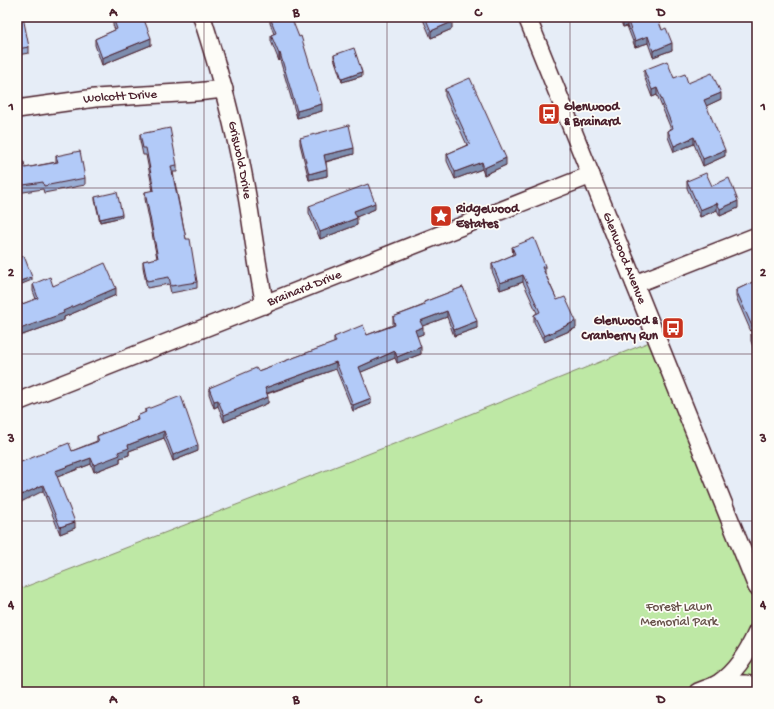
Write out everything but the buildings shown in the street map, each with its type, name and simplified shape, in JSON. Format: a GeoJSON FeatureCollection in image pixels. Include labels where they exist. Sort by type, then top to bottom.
{"type":"FeatureCollection","features":[{"type":"Feature","properties":{"kind":"street","name":"Griswold Drive"},"geometry":{"type":"LineString","coordinates":[[202,17],[224,89],[244,180],[264,305]]}},
{"type":"Feature","properties":{"kind":"street","name":"Glenwood Avenue"},"geometry":{"type":"LineString","coordinates":[[527,17],[757,587]]}},
{"type":"Feature","properties":{"kind":"street","name":"Wolcott Drive"},"geometry":{"type":"LineString","coordinates":[[17,109],[95,98],[224,89]]}},
{"type":"Feature","properties":{"kind":"street","name":"Brainard Drive"},"geometry":{"type":"LineString","coordinates":[[17,402],[591,175]]}},
{"type":"Feature","properties":{"kind":"street"},"geometry":{"type":"LineString","coordinates":[[635,284],[662,275],[757,236]]}},
{"type":"Feature","properties":{"kind":"street"},"geometry":{"type":"LineString","coordinates":[[698,692],[718,684],[736,668],[750,648],[757,632]]}},
{"type":"Feature","properties":{"kind":"street"},"geometry":{"type":"LineString","coordinates":[[718,684],[745,684],[757,686]]}},
{"type":"Feature","properties":{"kind":"green space","name":"Forest Lawn Memorial Park"},"geometry":{"type":"Polygon","coordinates":[[[657,339],[757,587],[757,692],[17,692],[17,590],[453,421],[657,339]]]}},
{"type":"Feature","properties":{"kind":"place","name":"Glenwood & Brainard"},"geometry":{"type":"Point","coordinates":[549,114]}},
{"type":"Feature","properties":{"kind":"place","name":"Ridgewood Estates"},"geometry":{"type":"Point","coordinates":[441,216]}},
{"type":"Feature","properties":{"kind":"place","name":"Glenwood & Cranberry Run"},"geometry":{"type":"Point","coordinates":[673,328]}}]}
